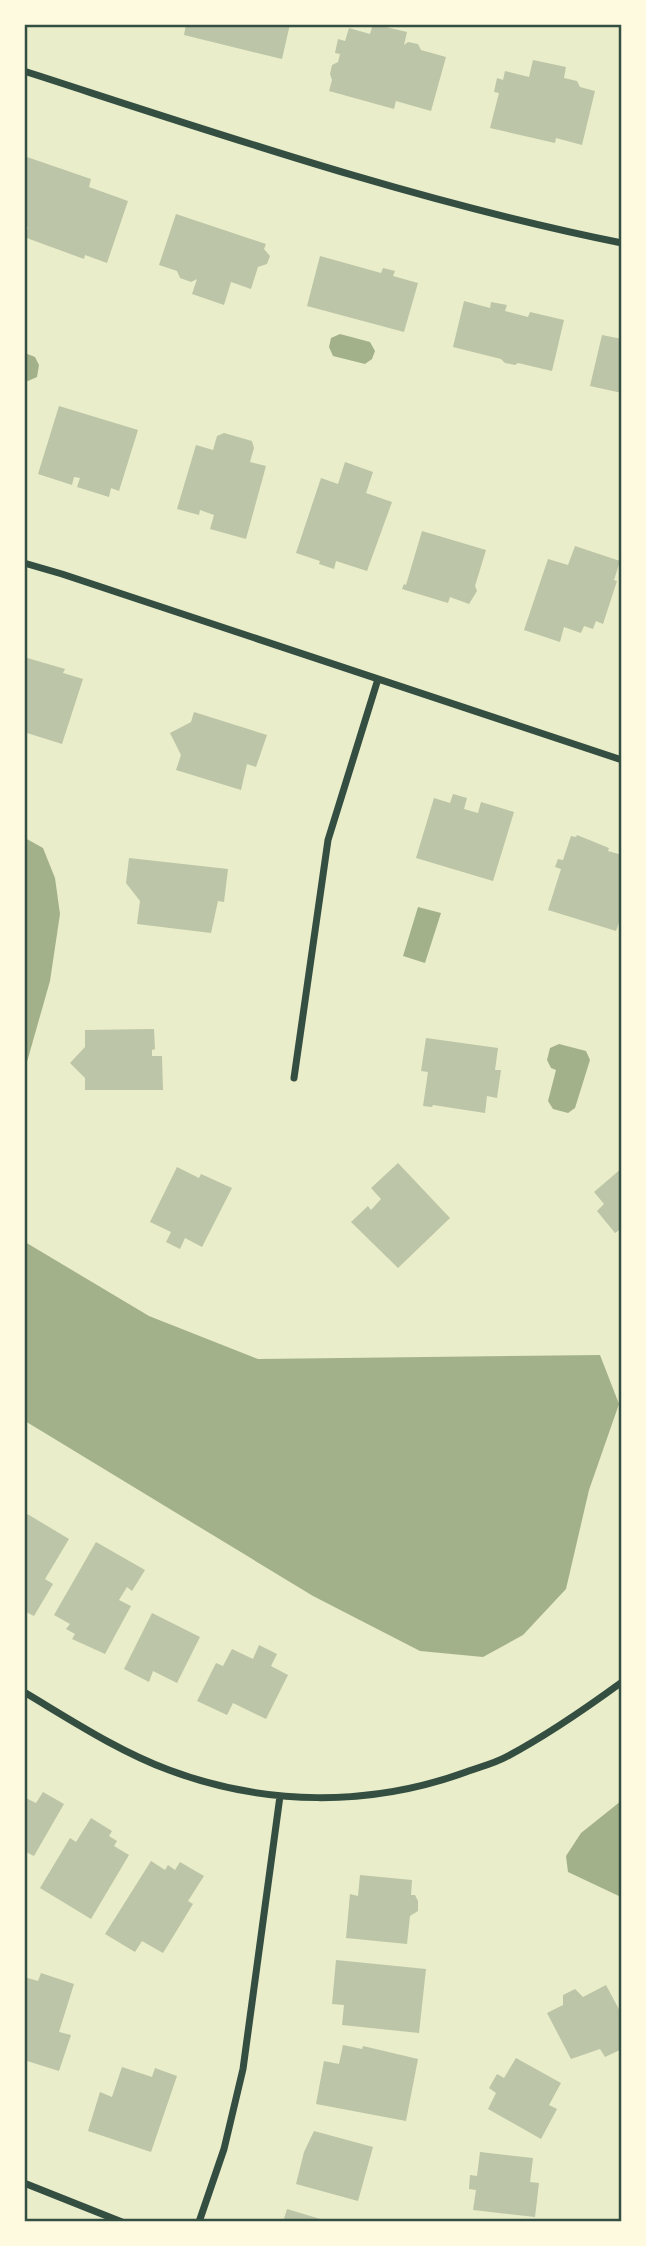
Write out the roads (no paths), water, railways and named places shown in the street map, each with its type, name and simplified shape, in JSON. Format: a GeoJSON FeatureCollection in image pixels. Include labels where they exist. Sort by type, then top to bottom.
{"type":"FeatureCollection","features":[{"type":"Feature","properties":{"kind":"street"},"geometry":{"type":"LineString","coordinates":[[24,71],[296,160],[432,200],[621,243]]}},
{"type":"Feature","properties":{"kind":"street"},"geometry":{"type":"LineString","coordinates":[[24,563],[621,760]]}},
{"type":"Feature","properties":{"kind":"street"},"geometry":{"type":"LineString","coordinates":[[293,1078],[328,840],[378,679]]}},
{"type":"Feature","properties":{"kind":"street"},"geometry":{"type":"LineString","coordinates":[[24,1692],[102,1739],[169,1770],[228,1788],[280,1796],[327,1799],[378,1795],[442,1781],[504,1758],[590,1705],[621,1682]]}},
{"type":"Feature","properties":{"kind":"street"},"geometry":{"type":"LineString","coordinates":[[199,2221],[224,2149],[243,2069],[280,1796]]}},
{"type":"Feature","properties":{"kind":"street"},"geometry":{"type":"LineString","coordinates":[[24,2183],[122,2221]]}}]}
